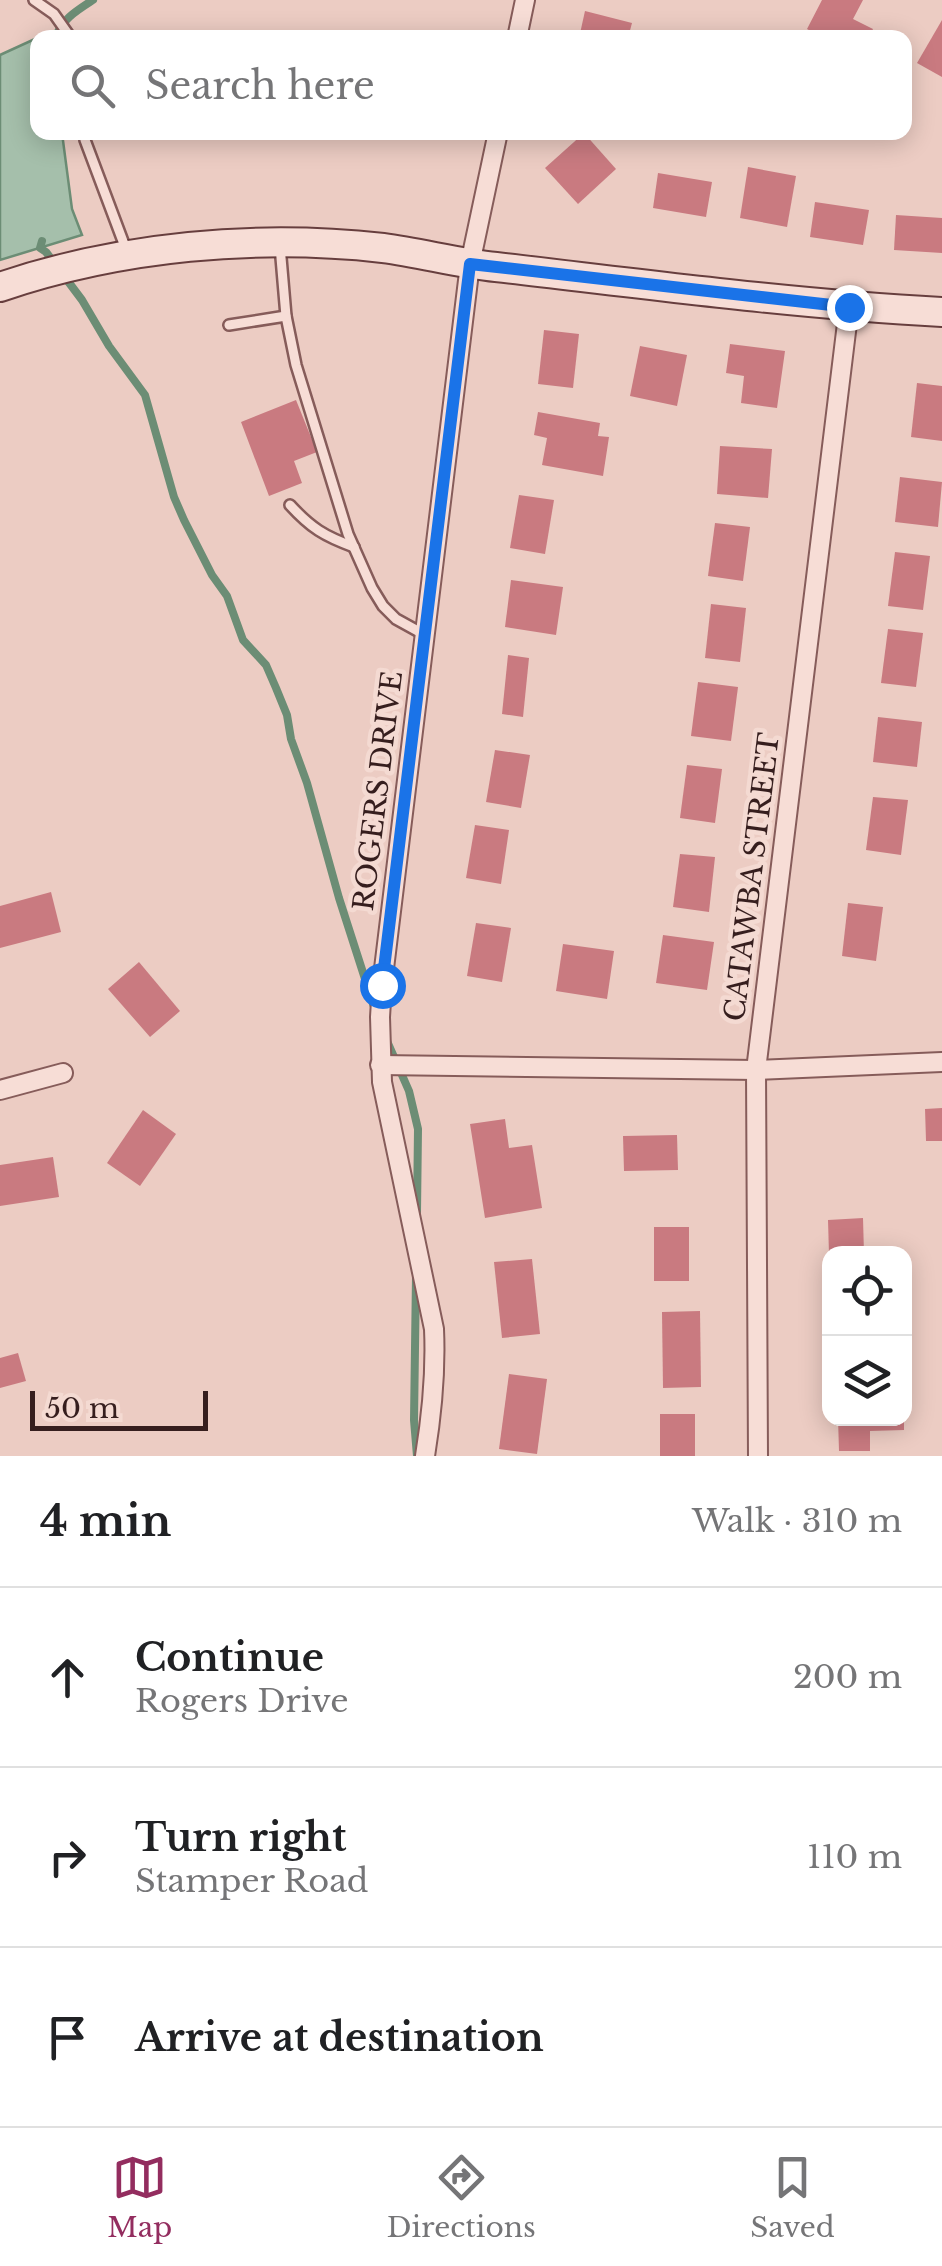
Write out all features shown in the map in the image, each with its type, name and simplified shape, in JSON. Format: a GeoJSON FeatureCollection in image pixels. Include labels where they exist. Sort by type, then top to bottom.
{"type":"FeatureCollection","features":[{"type":"Feature","properties":{"kind":"street"},"geometry":{"type":"LineString","coordinates":[[519,30],[525,0]]}},
{"type":"Feature","properties":{"kind":"street","name":"ROGERS DRIVE"},"geometry":{"type":"LineString","coordinates":[[424,1456],[432,1410],[434,1329],[382,1082],[382,985],[470,264],[496,140]]}},
{"type":"Feature","properties":{"kind":"street"},"geometry":{"type":"LineString","coordinates":[[0,287],[128,256],[240,244],[321,243],[849,307],[942,312]]}},
{"type":"Feature","properties":{"kind":"street","name":"CATAWBA STREET"},"geometry":{"type":"LineString","coordinates":[[758,1456],[756,1070],[849,307]]}},
{"type":"Feature","properties":{"kind":"street"},"geometry":{"type":"LineString","coordinates":[[380,1065],[756,1070],[942,1062]]}},
{"type":"Feature","properties":{"kind":"street"},"geometry":{"type":"LineString","coordinates":[[0,1090],[62,1073]]}},
{"type":"Feature","properties":{"kind":"lane"},"geometry":{"type":"LineString","coordinates":[[34,0],[54,14],[65,30]]}},
{"type":"Feature","properties":{"kind":"lane"},"geometry":{"type":"LineString","coordinates":[[85,140],[128,256]]}},
{"type":"Feature","properties":{"kind":"lane"},"geometry":{"type":"LineString","coordinates":[[280,243],[286,316],[296,365],[354,547],[383,606],[396,619],[425,635]]}},
{"type":"Feature","properties":{"kind":"lane"},"geometry":{"type":"LineString","coordinates":[[229,325],[286,316]]}},
{"type":"Feature","properties":{"kind":"lane"},"geometry":{"type":"LineString","coordinates":[[290,504],[309,526],[354,547]]}},
{"type":"Feature","properties":{"kind":"shaded area"},"geometry":{"type":"Polygon","coordinates":[[[30,41],[30,140],[63,140],[72,209],[82,235],[0,260],[0,55],[30,41]]]}},
{"type":"Feature","properties":{"kind":"building"},"geometry":{"type":"Polygon","coordinates":[[[822,0],[863,0],[853,19],[873,29],[809,30],[822,0]]]}},
{"type":"Feature","properties":{"kind":"building"},"geometry":{"type":"Polygon","coordinates":[[[585,11],[632,23],[630,30],[581,30],[585,11]]]}},
{"type":"Feature","properties":{"kind":"building"},"geometry":{"type":"Polygon","coordinates":[[[942,20],[942,77],[917,63],[942,20]]]}},
{"type":"Feature","properties":{"kind":"building"},"geometry":{"type":"Polygon","coordinates":[[[576,140],[590,140],[616,169],[578,204],[545,168],[576,140]]]}},
{"type":"Feature","properties":{"kind":"building"},"geometry":{"type":"Polygon","coordinates":[[[748,167],[796,176],[787,227],[740,218],[748,167]]]}},
{"type":"Feature","properties":{"kind":"building"},"geometry":{"type":"Polygon","coordinates":[[[658,173],[712,182],[706,217],[653,208],[658,173]]]}},
{"type":"Feature","properties":{"kind":"building"},"geometry":{"type":"Polygon","coordinates":[[[815,202],[869,210],[863,245],[810,237],[815,202]]]}},
{"type":"Feature","properties":{"kind":"building"},"geometry":{"type":"Polygon","coordinates":[[[896,215],[942,218],[942,253],[894,250],[896,215]]]}},
{"type":"Feature","properties":{"kind":"building"},"geometry":{"type":"Polygon","coordinates":[[[544,330],[579,334],[573,388],[538,384],[544,330]]]}},
{"type":"Feature","properties":{"kind":"building"},"geometry":{"type":"Polygon","coordinates":[[[730,344],[785,351],[777,408],[741,403],[744,376],[726,373],[730,344]]]}},
{"type":"Feature","properties":{"kind":"building"},"geometry":{"type":"Polygon","coordinates":[[[640,346],[687,355],[677,406],[630,396],[640,346]]]}},
{"type":"Feature","properties":{"kind":"building"},"geometry":{"type":"Polygon","coordinates":[[[917,383],[942,386],[942,441],[911,437],[917,383]]]}},
{"type":"Feature","properties":{"kind":"building"},"geometry":{"type":"Polygon","coordinates":[[[296,400],[317,452],[294,461],[302,483],[269,496],[241,422],[296,400]]]}},
{"type":"Feature","properties":{"kind":"building"},"geometry":{"type":"Polygon","coordinates":[[[538,412],[600,423],[598,436],[609,437],[603,476],[542,465],[547,438],[534,435],[538,412]]]}},
{"type":"Feature","properties":{"kind":"building"},"geometry":{"type":"Polygon","coordinates":[[[720,446],[772,449],[768,498],[717,494],[720,446]]]}},
{"type":"Feature","properties":{"kind":"building"},"geometry":{"type":"Polygon","coordinates":[[[900,477],[942,482],[938,527],[895,522],[900,477]]]}},
{"type":"Feature","properties":{"kind":"building"},"geometry":{"type":"Polygon","coordinates":[[[519,495],[554,500],[545,554],[510,548],[519,495]]]}},
{"type":"Feature","properties":{"kind":"building"},"geometry":{"type":"Polygon","coordinates":[[[715,523],[750,527],[743,581],[708,576],[715,523]]]}},
{"type":"Feature","properties":{"kind":"building"},"geometry":{"type":"Polygon","coordinates":[[[895,552],[930,556],[923,610],[888,606],[895,552]]]}},
{"type":"Feature","properties":{"kind":"building"},"geometry":{"type":"Polygon","coordinates":[[[511,580],[563,587],[556,635],[505,627],[511,580]]]}},
{"type":"Feature","properties":{"kind":"building"},"geometry":{"type":"Polygon","coordinates":[[[711,604],[746,608],[740,662],[705,658],[711,604]]]}},
{"type":"Feature","properties":{"kind":"building"},"geometry":{"type":"Polygon","coordinates":[[[888,629],[923,633],[916,687],[881,683],[888,629]]]}},
{"type":"Feature","properties":{"kind":"building"},"geometry":{"type":"Polygon","coordinates":[[[508,655],[529,658],[523,717],[502,714],[508,655]]]}},
{"type":"Feature","properties":{"kind":"building"},"geometry":{"type":"Polygon","coordinates":[[[698,682],[738,687],[731,741],[691,736],[698,682]]]}},
{"type":"Feature","properties":{"kind":"building"},"geometry":{"type":"Polygon","coordinates":[[[878,717],[922,722],[917,767],[873,762],[878,717]]]}},
{"type":"Feature","properties":{"kind":"building"},"geometry":{"type":"Polygon","coordinates":[[[495,750],[530,755],[521,808],[486,802],[495,750]]]}},
{"type":"Feature","properties":{"kind":"building"},"geometry":{"type":"Polygon","coordinates":[[[687,765],[722,769],[715,823],[680,818],[687,765]]]}},
{"type":"Feature","properties":{"kind":"building"},"geometry":{"type":"Polygon","coordinates":[[[873,797],[908,800],[901,855],[866,850],[873,797]]]}},
{"type":"Feature","properties":{"kind":"building"},"geometry":{"type":"Polygon","coordinates":[[[475,825],[509,830],[501,884],[466,878],[475,825]]]}},
{"type":"Feature","properties":{"kind":"building"},"geometry":{"type":"Polygon","coordinates":[[[680,854],[715,857],[709,912],[673,907],[680,854]]]}},
{"type":"Feature","properties":{"kind":"building"},"geometry":{"type":"Polygon","coordinates":[[[51,892],[61,932],[0,948],[0,906],[51,892]]]}},
{"type":"Feature","properties":{"kind":"building"},"geometry":{"type":"Polygon","coordinates":[[[848,903],[883,907],[876,961],[842,956],[848,903]]]}},
{"type":"Feature","properties":{"kind":"building"},"geometry":{"type":"Polygon","coordinates":[[[476,923],[511,928],[502,982],[467,976],[476,923]]]}},
{"type":"Feature","properties":{"kind":"building"},"geometry":{"type":"Polygon","coordinates":[[[663,935],[714,942],[707,990],[656,983],[663,935]]]}},
{"type":"Feature","properties":{"kind":"building"},"geometry":{"type":"Polygon","coordinates":[[[563,944],[614,951],[607,999],[556,991],[563,944]]]}},
{"type":"Feature","properties":{"kind":"building"},"geometry":{"type":"Polygon","coordinates":[[[139,962],[180,1011],[150,1037],[108,989],[139,962]]]}},
{"type":"Feature","properties":{"kind":"building"},"geometry":{"type":"Polygon","coordinates":[[[942,1108],[942,1141],[926,1141],[925,1109],[942,1108]]]}},
{"type":"Feature","properties":{"kind":"building"},"geometry":{"type":"Polygon","coordinates":[[[143,1110],[176,1134],[140,1186],[107,1163],[143,1110]]]}},
{"type":"Feature","properties":{"kind":"building"},"geometry":{"type":"Polygon","coordinates":[[[505,1119],[509,1148],[532,1145],[542,1208],[485,1218],[470,1124],[505,1119]]]}},
{"type":"Feature","properties":{"kind":"building"},"geometry":{"type":"Polygon","coordinates":[[[677,1135],[678,1170],[624,1171],[623,1136],[677,1135]]]}},
{"type":"Feature","properties":{"kind":"building"},"geometry":{"type":"Polygon","coordinates":[[[53,1157],[59,1197],[0,1206],[0,1165],[53,1157]]]}},
{"type":"Feature","properties":{"kind":"building"},"geometry":{"type":"Polygon","coordinates":[[[863,1218],[864,1246],[829,1246],[828,1220],[863,1218]]]}},
{"type":"Feature","properties":{"kind":"building"},"geometry":{"type":"Polygon","coordinates":[[[654,1227],[689,1227],[689,1281],[654,1281],[654,1227]]]}},
{"type":"Feature","properties":{"kind":"building"},"geometry":{"type":"Polygon","coordinates":[[[532,1259],[540,1334],[502,1338],[494,1262],[532,1259]]]}},
{"type":"Feature","properties":{"kind":"building"},"geometry":{"type":"Polygon","coordinates":[[[700,1311],[701,1387],[663,1388],[662,1312],[700,1311]]]}},
{"type":"Feature","properties":{"kind":"building"},"geometry":{"type":"Polygon","coordinates":[[[18,1353],[26,1381],[0,1388],[0,1358],[18,1353]]]}},
{"type":"Feature","properties":{"kind":"building"},"geometry":{"type":"Polygon","coordinates":[[[509,1374],[547,1379],[537,1454],[499,1449],[509,1374]]]}},
{"type":"Feature","properties":{"kind":"building"},"geometry":{"type":"Polygon","coordinates":[[[660,1414],[695,1414],[695,1456],[660,1456],[660,1414]]]}},
{"type":"Feature","properties":{"kind":"building"},"geometry":{"type":"Polygon","coordinates":[[[838,1426],[904,1426],[904,1430],[870,1431],[870,1451],[839,1451],[838,1426]]]}},
{"type":"Feature","properties":{"kind":"waterway"},"geometry":{"type":"LineString","coordinates":[[59,30],[76,11],[93,0]]}},
{"type":"Feature","properties":{"kind":"waterway"},"geometry":{"type":"LineString","coordinates":[[42,241],[40,248],[55,264]]}},
{"type":"Feature","properties":{"kind":"waterway"},"geometry":{"type":"LineString","coordinates":[[64,276],[145,395],[184,520],[227,596],[243,640],[266,665],[276,688],[375,1010]]}},
{"type":"Feature","properties":{"kind":"waterway"},"geometry":{"type":"LineString","coordinates":[[387,1041],[409,1091],[418,1129],[417,1212]]}},
{"type":"Feature","properties":{"kind":"waterway"},"geometry":{"type":"LineString","coordinates":[[416,1276],[417,1456]]}},
{"type":"Feature","properties":{"kind":"route"},"geometry":{"type":"LineString","coordinates":[[382,985],[470,264],[849,307]]}}]}
